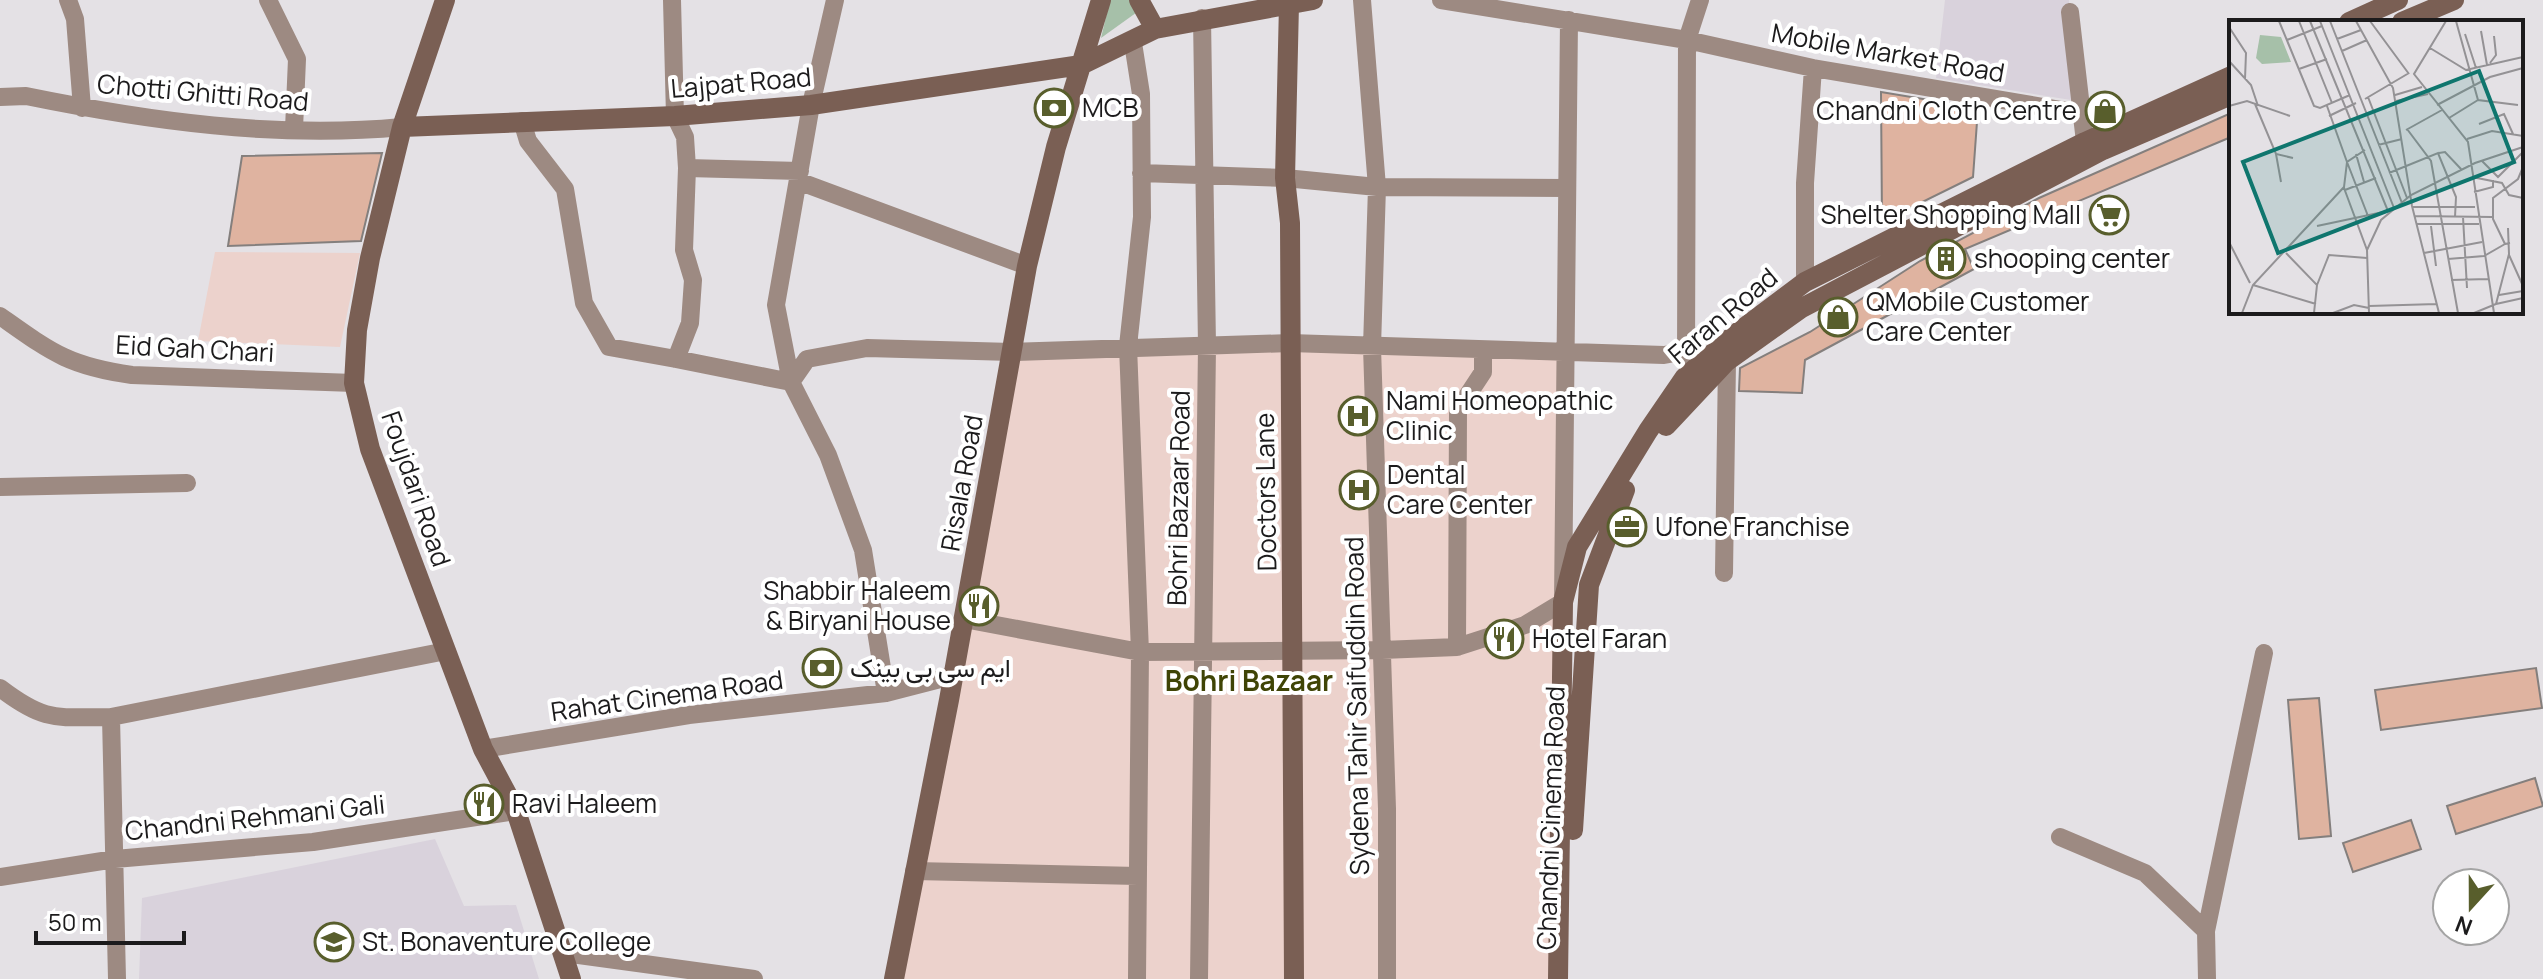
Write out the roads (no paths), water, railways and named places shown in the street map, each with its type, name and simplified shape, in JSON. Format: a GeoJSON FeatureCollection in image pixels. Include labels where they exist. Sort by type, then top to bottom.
{"type":"FeatureCollection","features":[{"type":"Feature","properties":{"kind":"street"},"geometry":{"type":"LineString","coordinates":[[68,0],[75,19],[82,108]]}},
{"type":"Feature","properties":{"kind":"street"},"geometry":{"type":"LineString","coordinates":[[268,0],[297,59],[294,129]]}},
{"type":"Feature","properties":{"kind":"street"},"geometry":{"type":"LineString","coordinates":[[672,0],[675,116],[685,137],[687,168],[684,250],[693,280],[690,323],[676,359]]}},
{"type":"Feature","properties":{"kind":"street"},"geometry":{"type":"LineString","coordinates":[[835,0],[811,105],[776,305],[791,382],[828,455],[863,550],[886,693]]}},
{"type":"Feature","properties":{"kind":"street","name":"Risala Road"},"geometry":{"type":"LineString","coordinates":[[894,979],[964,619],[1027,266],[1056,147],[1101,0]]}},
{"type":"Feature","properties":{"kind":"street"},"geometry":{"type":"LineString","coordinates":[[1139,0],[1155,29]]}},
{"type":"Feature","properties":{"kind":"street","name":"Lajpat Road"},"geometry":{"type":"LineString","coordinates":[[402,127],[675,116],[811,105],[1081,65],[1133,43],[1155,29],[1313,0]]}},
{"type":"Feature","properties":{"kind":"street","name":"Sydena Tahir Saifuddin Road"},"geometry":{"type":"LineString","coordinates":[[1362,0],[1377,187],[1372,347],[1382,650],[1387,979]]}},
{"type":"Feature","properties":{"kind":"street","name":"Mobile Market Road"},"geometry":{"type":"LineString","coordinates":[[1441,0],[1687,40],[1813,68],[2079,113]]}},
{"type":"Feature","properties":{"kind":"street"},"geometry":{"type":"LineString","coordinates":[[1685,377],[1687,40],[1700,0]]}},
{"type":"Feature","properties":{"kind":"street"},"geometry":{"type":"LineString","coordinates":[[2353,20],[2398,0]]}},
{"type":"Feature","properties":{"kind":"street"},"geometry":{"type":"LineString","coordinates":[[2407,20],[2454,0]]}},
{"type":"Feature","properties":{"kind":"street","name":"Foujdari Road"},"geometry":{"type":"LineString","coordinates":[[440,1],[402,127],[370,258],[357,330],[354,383],[370,449],[483,749],[516,811],[571,979]]}},
{"type":"Feature","properties":{"kind":"street","name":"Doctors Lane"},"geometry":{"type":"LineString","coordinates":[[1289,4],[1285,178],[1290,223],[1294,979]]}},
{"type":"Feature","properties":{"kind":"street"},"geometry":{"type":"LineString","coordinates":[[2070,12],[2079,113],[2085,142]]}},
{"type":"Feature","properties":{"kind":"street","name":"Bohri Bazaar Road"},"geometry":{"type":"LineString","coordinates":[[1199,979],[1207,346],[1202,18]]}},
{"type":"Feature","properties":{"kind":"street"},"geometry":{"type":"LineString","coordinates":[[964,619],[1140,652],[1203,654],[1382,650],[1457,647],[1525,625],[1563,602],[1569,20]]}},
{"type":"Feature","properties":{"kind":"street"},"geometry":{"type":"LineString","coordinates":[[1133,43],[1141,94],[1142,217],[1128,346],[1140,652],[1137,979]]}},
{"type":"Feature","properties":{"kind":"street"},"geometry":{"type":"LineString","coordinates":[[1805,282],[1805,183],[1813,68]]}},
{"type":"Feature","properties":{"kind":"street","name":"Faran Road"},"geometry":{"type":"LineString","coordinates":[[1558,979],[1563,602],[1577,547],[1685,377],[1805,282],[2085,142],[2229,77]]}},
{"type":"Feature","properties":{"kind":"street","name":"Chotti Ghitti Road"},"geometry":{"type":"LineString","coordinates":[[0,97],[26,96],[82,108],[204,124],[294,129],[402,127]]}},
{"type":"Feature","properties":{"kind":"street","name":"Chandni Cinema Road"},"geometry":{"type":"LineString","coordinates":[[1571,979],[1572,848],[1589,585],[1608,529],[1640,463],[1674,415],[1727,361],[1814,302],[2103,150],[2229,96]]}},
{"type":"Feature","properties":{"kind":"street"},"geometry":{"type":"LineString","coordinates":[[522,121],[528,141],[565,189],[584,303],[609,347],[791,382]]}},
{"type":"Feature","properties":{"kind":"street"},"geometry":{"type":"LineString","coordinates":[[687,168],[799,176],[1027,266]]}},
{"type":"Feature","properties":{"kind":"street"},"geometry":{"type":"LineString","coordinates":[[1141,173],[1285,178],[1377,187],[1566,188]]}},
{"type":"Feature","properties":{"kind":"street","name":"Eid Gah Chari"},"geometry":{"type":"LineString","coordinates":[[0,316],[59,358],[95,370],[132,375],[354,383]]}},
{"type":"Feature","properties":{"kind":"street"},"geometry":{"type":"LineString","coordinates":[[791,382],[807,359],[867,348],[1012,352],[1290,343],[1664,355],[1686,351]]}},
{"type":"Feature","properties":{"kind":"street"},"geometry":{"type":"LineString","coordinates":[[1457,647],[1458,410],[1483,372],[1483,351]]}},
{"type":"Feature","properties":{"kind":"street"},"geometry":{"type":"LineString","coordinates":[[1724,573],[1727,361]]}},
{"type":"Feature","properties":{"kind":"street"},"geometry":{"type":"LineString","coordinates":[[0,487],[187,483]]}},
{"type":"Feature","properties":{"kind":"street"},"geometry":{"type":"LineString","coordinates":[[0,688],[27,710],[50,717],[111,717],[446,651]]}},
{"type":"Feature","properties":{"kind":"street"},"geometry":{"type":"LineString","coordinates":[[2207,979],[2206,931],[2264,653]]}},
{"type":"Feature","properties":{"kind":"street","name":"Rahat Cinema Road"},"geometry":{"type":"LineString","coordinates":[[483,749],[689,715],[886,693],[952,676]]}},
{"type":"Feature","properties":{"kind":"street"},"geometry":{"type":"LineString","coordinates":[[111,717],[117,979]]}},
{"type":"Feature","properties":{"kind":"street","name":"Chandni Rehmani Gali"},"geometry":{"type":"LineString","coordinates":[[0,877],[115,859],[313,842],[516,811]]}},
{"type":"Feature","properties":{"kind":"street"},"geometry":{"type":"LineString","coordinates":[[2060,837],[2145,873],[2206,931]]}},
{"type":"Feature","properties":{"kind":"street"},"geometry":{"type":"LineString","coordinates":[[914,871],[1138,876]]}},
{"type":"Feature","properties":{"kind":"street"},"geometry":{"type":"LineString","coordinates":[[564,953],[754,979]]}},
{"type":"Feature","properties":{"kind":"place","name":"MCB"},"geometry":{"type":"Point","coordinates":[1054,108]}},
{"type":"Feature","properties":{"kind":"place","name":"Chandni Cloth Centre"},"geometry":{"type":"Point","coordinates":[2105,111]}},
{"type":"Feature","properties":{"kind":"place","name":"Shelter Shopping Mall"},"geometry":{"type":"Point","coordinates":[2109,215]}},
{"type":"Feature","properties":{"kind":"place","name":"shooping center"},"geometry":{"type":"Point","coordinates":[1946,259]}},
{"type":"Feature","properties":{"kind":"place","name":"QMobile Customer Care Center"},"geometry":{"type":"Point","coordinates":[1838,317]}},
{"type":"Feature","properties":{"kind":"place","name":"Nami Homeopathic Clinic"},"geometry":{"type":"Point","coordinates":[1358,416]}},
{"type":"Feature","properties":{"kind":"place","name":"Dental Care Center"},"geometry":{"type":"Point","coordinates":[1359,490]}},
{"type":"Feature","properties":{"kind":"place","name":"Ufone Franchise"},"geometry":{"type":"Point","coordinates":[1627,527]}},
{"type":"Feature","properties":{"kind":"place","name":"Shabbir Haleem & Biryani House"},"geometry":{"type":"Point","coordinates":[979,606]}},
{"type":"Feature","properties":{"kind":"place","name":"Hotel Faran"},"geometry":{"type":"Point","coordinates":[1504,639]}},
{"type":"Feature","properties":{"kind":"place","name":"ایم سی بی بینک"},"geometry":{"type":"Point","coordinates":[822,668]}},
{"type":"Feature","properties":{"kind":"place","name":"Ravi Haleem"},"geometry":{"type":"Point","coordinates":[484,804]}},
{"type":"Feature","properties":{"kind":"place","name":"St. Bonaventure College"},"geometry":{"type":"Point","coordinates":[334,942]}},
{"type":"Feature","properties":{"kind":"district","name":"Bohri Bazaar"},"geometry":{"type":"Point","coordinates":[1249,681]}}]}
